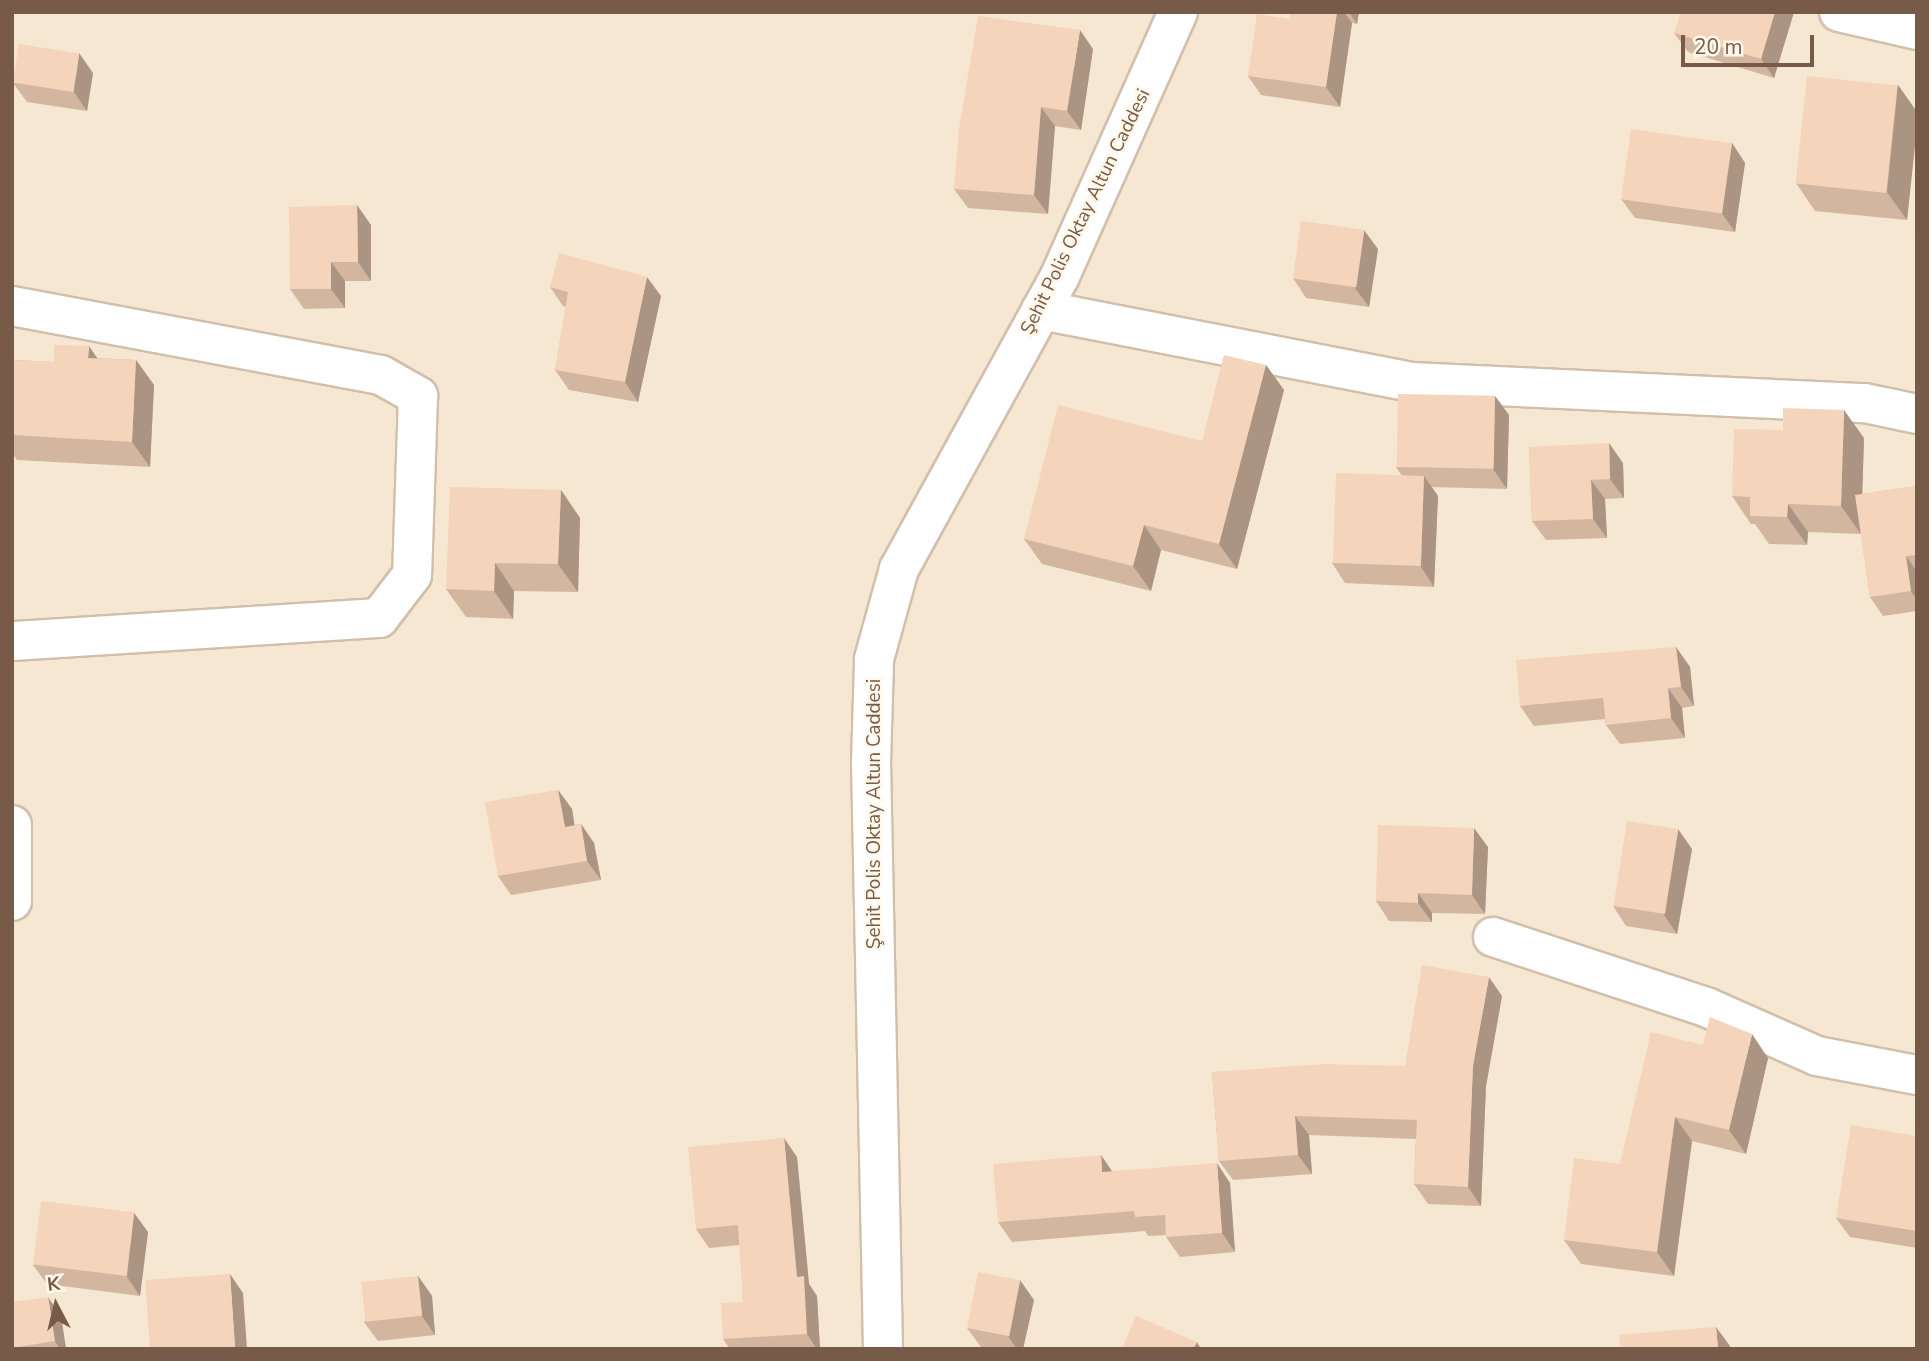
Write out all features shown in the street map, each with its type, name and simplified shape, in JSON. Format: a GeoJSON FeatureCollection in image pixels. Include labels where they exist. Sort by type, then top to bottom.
{"type":"FeatureCollection","features":[{"type":"Feature","properties":{"kind":"street","name":"Şehit Polis Oktay Altun Caddesi"},"geometry":{"type":"LineString","coordinates":[[884,1349],[871,777],[874,659],[899,569],[1041,310],[1178,12]]}},
{"type":"Feature","properties":{"kind":"street"},"geometry":{"type":"LineString","coordinates":[[1839,12],[1917,30]]}},
{"type":"Feature","properties":{"kind":"street"},"geometry":{"type":"LineString","coordinates":[[12,306],[381,375],[418,396],[412,575],[379,618],[12,641]]}},
{"type":"Feature","properties":{"kind":"street"},"geometry":{"type":"LineString","coordinates":[[1041,310],[1412,383],[1865,403],[1917,414]]}},
{"type":"Feature","properties":{"kind":"street"},"geometry":{"type":"LineString","coordinates":[[12,825],[12,901]]}},
{"type":"Feature","properties":{"kind":"street"},"geometry":{"type":"LineString","coordinates":[[1493,937],[1706,1007],[1816,1056],[1917,1075]]}},
{"type":"Feature","properties":{"kind":"shaded area"},"geometry":{"type":"Polygon","coordinates":[[[12,12],[1917,12],[1917,1349],[12,1349],[12,12]]]}},
{"type":"Feature","properties":{"kind":"building"},"geometry":{"type":"Polygon","coordinates":[[[1291,12],[1337,12],[1326,87],[1248,76],[1257,14],[1290,19],[1291,12]]]}},
{"type":"Feature","properties":{"kind":"building"},"geometry":{"type":"Polygon","coordinates":[[[1681,12],[1775,12],[1761,59],[1674,33],[1681,12]]]}},
{"type":"Feature","properties":{"kind":"building"},"geometry":{"type":"Polygon","coordinates":[[[978,16],[1080,30],[1067,111],[1041,107],[1034,195],[954,189],[959,129],[978,16]]]}},
{"type":"Feature","properties":{"kind":"building"},"geometry":{"type":"Polygon","coordinates":[[[19,44],[79,54],[73,92],[13,83],[19,44]]]}},
{"type":"Feature","properties":{"kind":"building"},"geometry":{"type":"Polygon","coordinates":[[[1807,76],[1898,86],[1886,193],[1796,183],[1807,76]]]}},
{"type":"Feature","properties":{"kind":"building"},"geometry":{"type":"Polygon","coordinates":[[[1631,129],[1732,143],[1722,214],[1621,199],[1631,129]]]}},
{"type":"Feature","properties":{"kind":"building"},"geometry":{"type":"Polygon","coordinates":[[[357,205],[358,262],[331,262],[331,289],[290,289],[289,207],[357,205]]]}},
{"type":"Feature","properties":{"kind":"building"},"geometry":{"type":"Polygon","coordinates":[[[1301,221],[1364,230],[1356,287],[1293,278],[1301,221]]]}},
{"type":"Feature","properties":{"kind":"building"},"geometry":{"type":"Polygon","coordinates":[[[559,253],[647,277],[625,382],[555,370],[568,292],[550,287],[559,253]]]}},
{"type":"Feature","properties":{"kind":"building"},"geometry":{"type":"Polygon","coordinates":[[[54,345],[89,346],[88,358],[136,360],[132,442],[12,435],[12,360],[54,362],[54,345]]]}},
{"type":"Feature","properties":{"kind":"building"},"geometry":{"type":"Polygon","coordinates":[[[1224,355],[1266,365],[1219,544],[1144,525],[1133,566],[1024,539],[1058,405],[1202,441],[1224,355]]]}},
{"type":"Feature","properties":{"kind":"building"},"geometry":{"type":"Polygon","coordinates":[[[1398,394],[1495,396],[1494,469],[1397,467],[1398,394]]]}},
{"type":"Feature","properties":{"kind":"building"},"geometry":{"type":"Polygon","coordinates":[[[1783,408],[1844,410],[1841,506],[1788,504],[1787,517],[1750,516],[1750,497],[1732,496],[1734,429],[1783,430],[1783,408]]]}},
{"type":"Feature","properties":{"kind":"building"},"geometry":{"type":"Polygon","coordinates":[[[1609,443],[1610,479],[1591,480],[1593,519],[1532,521],[1529,447],[1609,443]]]}},
{"type":"Feature","properties":{"kind":"building"},"geometry":{"type":"Polygon","coordinates":[[[1336,473],[1424,476],[1421,566],[1333,563],[1336,473]]]}},
{"type":"Feature","properties":{"kind":"building"},"geometry":{"type":"Polygon","coordinates":[[[1917,486],[1917,555],[1906,556],[1911,591],[1870,597],[1855,495],[1917,486]]]}},
{"type":"Feature","properties":{"kind":"building"},"geometry":{"type":"Polygon","coordinates":[[[450,487],[561,490],[558,564],[495,563],[494,591],[446,589],[450,487]]]}},
{"type":"Feature","properties":{"kind":"building"},"geometry":{"type":"Polygon","coordinates":[[[1676,647],[1681,687],[1668,688],[1671,718],[1606,725],[1603,698],[1520,706],[1516,660],[1676,647]]]}},
{"type":"Feature","properties":{"kind":"building"},"geometry":{"type":"Polygon","coordinates":[[[558,790],[565,827],[581,824],[587,861],[498,876],[485,802],[558,790]]]}},
{"type":"Feature","properties":{"kind":"building"},"geometry":{"type":"Polygon","coordinates":[[[1627,821],[1678,829],[1665,914],[1614,906],[1627,821]]]}},
{"type":"Feature","properties":{"kind":"building"},"geometry":{"type":"Polygon","coordinates":[[[1378,825],[1474,828],[1472,895],[1418,893],[1418,903],[1376,901],[1378,825]]]}},
{"type":"Feature","properties":{"kind":"building"},"geometry":{"type":"Polygon","coordinates":[[[1422,965],[1489,977],[1473,1066],[1468,1187],[1414,1184],[1417,1120],[1295,1116],[1298,1155],[1219,1161],[1212,1072],[1324,1064],[1405,1066],[1422,965]]]}},
{"type":"Feature","properties":{"kind":"building"},"geometry":{"type":"Polygon","coordinates":[[[1710,1017],[1752,1034],[1729,1130],[1675,1117],[1657,1252],[1564,1240],[1574,1158],[1620,1164],[1651,1032],[1703,1045],[1710,1017]]]}},
{"type":"Feature","properties":{"kind":"building"},"geometry":{"type":"Polygon","coordinates":[[[1851,1125],[1917,1136],[1917,1231],[1836,1218],[1851,1125]]]}},
{"type":"Feature","properties":{"kind":"building"},"geometry":{"type":"Polygon","coordinates":[[[784,1138],[797,1277],[804,1276],[807,1334],[723,1339],[721,1303],[743,1302],[738,1225],[696,1229],[688,1147],[784,1138]]]}},
{"type":"Feature","properties":{"kind":"building"},"geometry":{"type":"Polygon","coordinates":[[[1101,1155],[1102,1172],[1217,1163],[1222,1233],[1166,1237],[1165,1215],[1135,1217],[1134,1211],[998,1222],[993,1164],[1101,1155]]]}},
{"type":"Feature","properties":{"kind":"building"},"geometry":{"type":"Polygon","coordinates":[[[41,1201],[134,1212],[126,1276],[33,1265],[41,1201]]]}},
{"type":"Feature","properties":{"kind":"building"},"geometry":{"type":"Polygon","coordinates":[[[978,1272],[1020,1280],[1009,1336],[967,1328],[978,1272]]]}},
{"type":"Feature","properties":{"kind":"building"},"geometry":{"type":"Polygon","coordinates":[[[230,1274],[235,1348],[150,1349],[145,1280],[230,1274]]]}},
{"type":"Feature","properties":{"kind":"building"},"geometry":{"type":"Polygon","coordinates":[[[418,1276],[422,1316],[365,1322],[361,1282],[418,1276]]]}},
{"type":"Feature","properties":{"kind":"building"},"geometry":{"type":"Polygon","coordinates":[[[48,1297],[55,1341],[12,1348],[12,1302],[48,1297]]]}},
{"type":"Feature","properties":{"kind":"building"},"geometry":{"type":"Polygon","coordinates":[[[1136,1316],[1197,1342],[1193,1349],[1122,1349],[1136,1316]]]}},
{"type":"Feature","properties":{"kind":"building"},"geometry":{"type":"Polygon","coordinates":[[[1716,1327],[1718,1349],[1621,1349],[1619,1335],[1716,1327]]]}}]}
